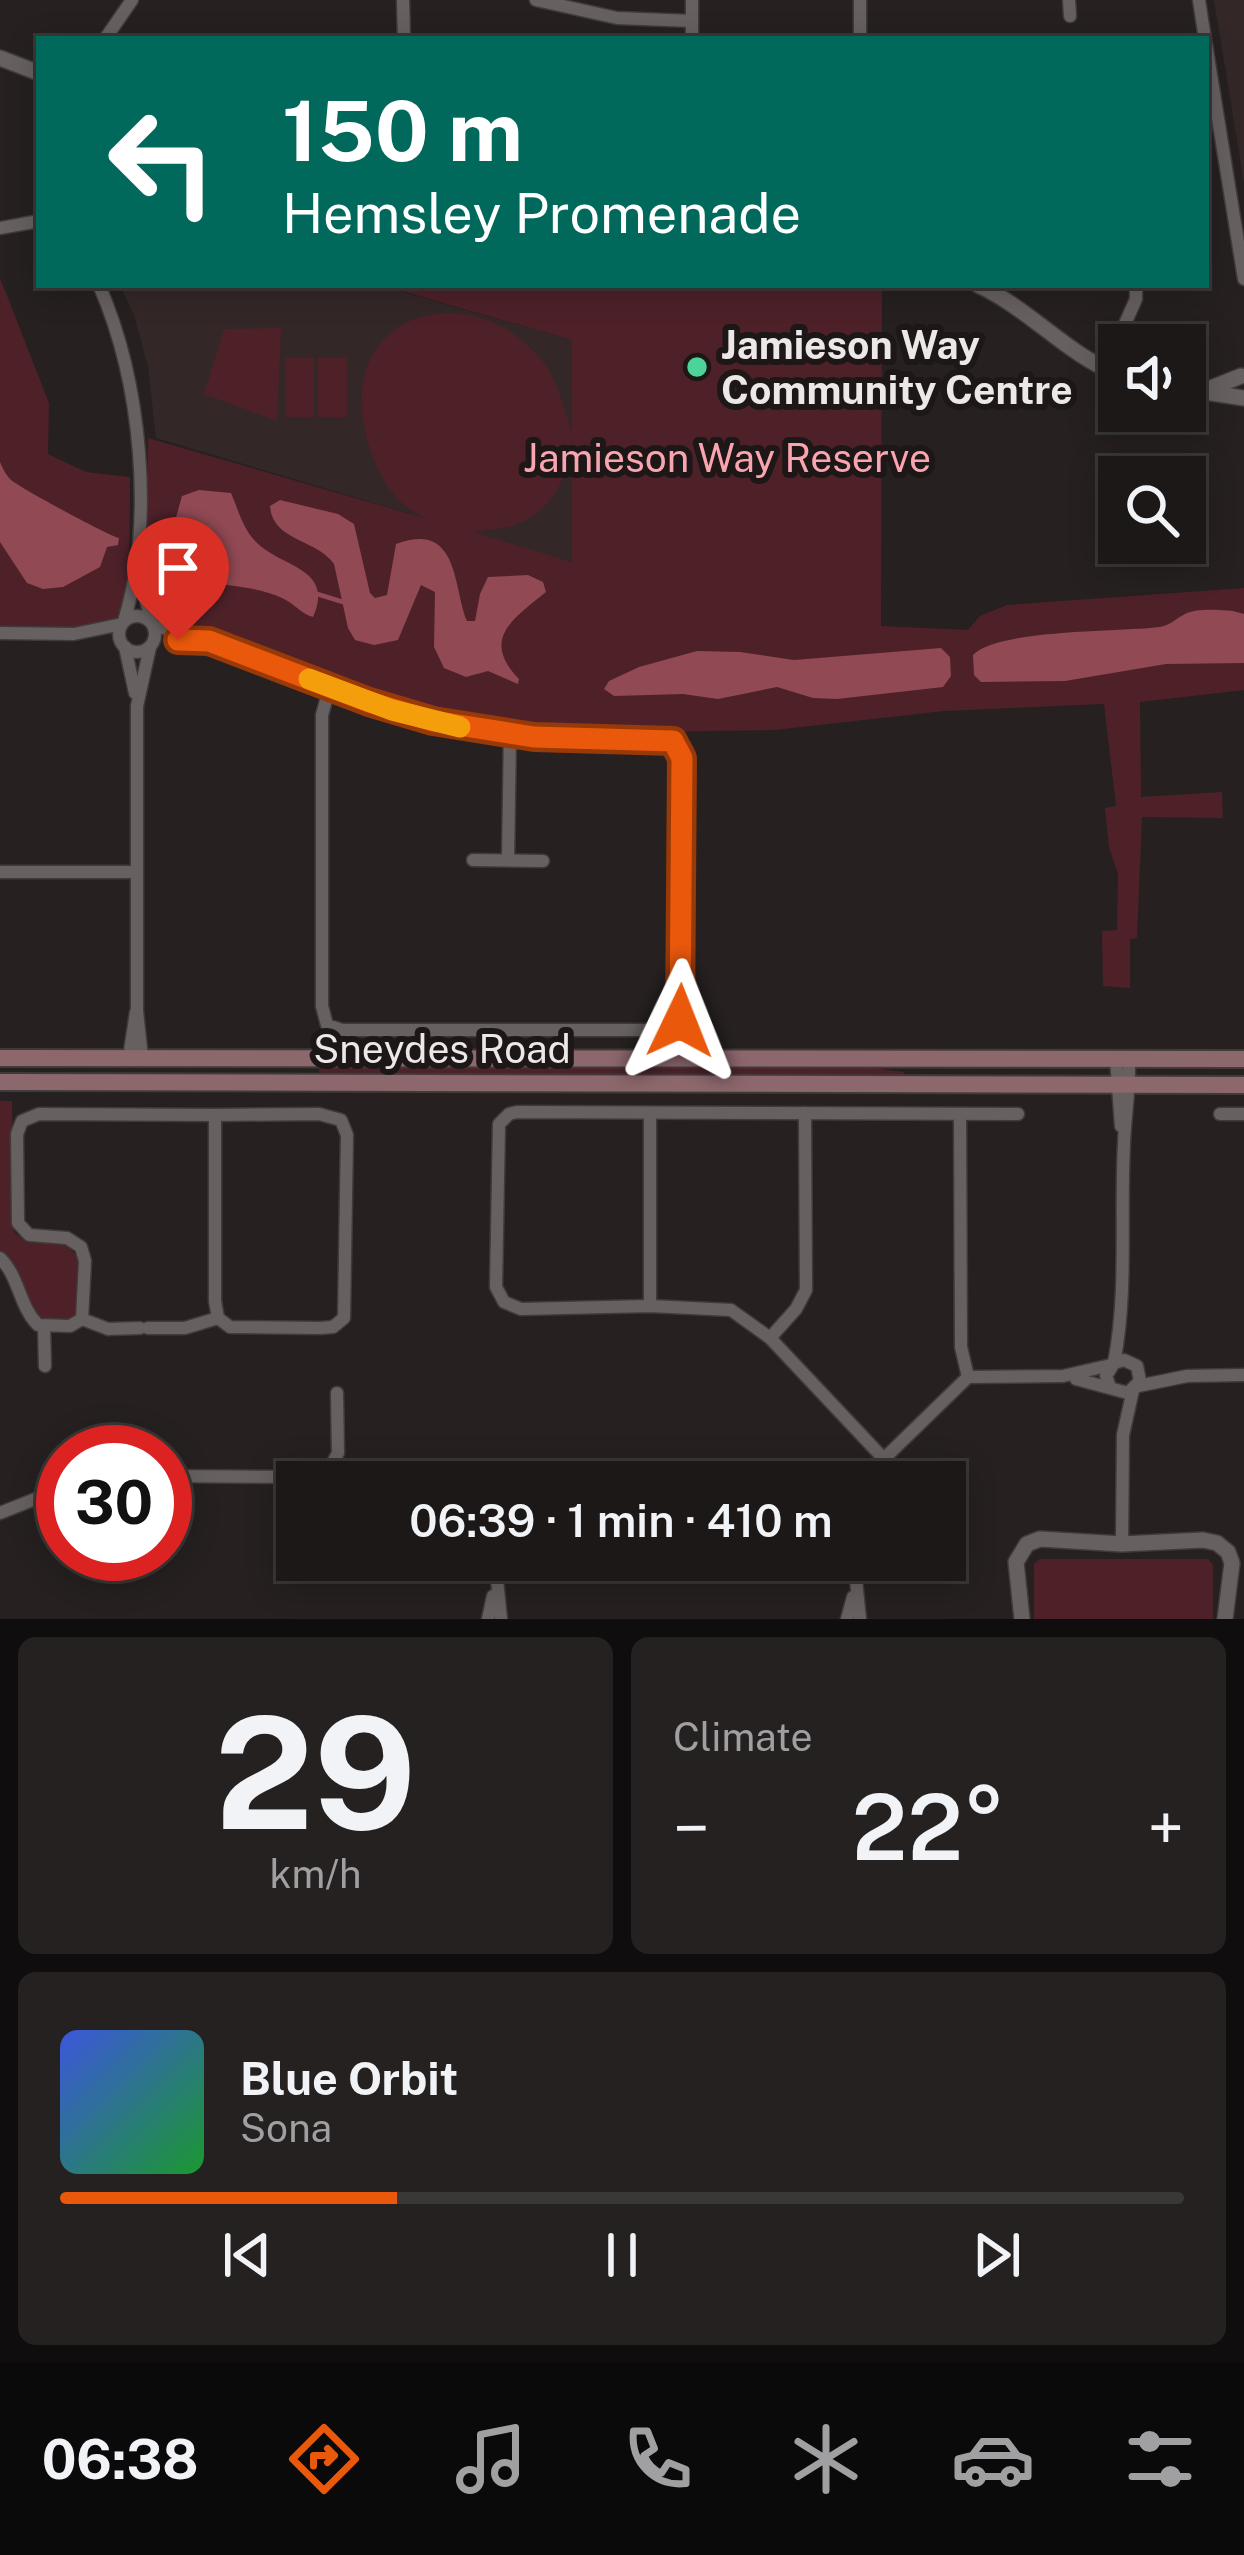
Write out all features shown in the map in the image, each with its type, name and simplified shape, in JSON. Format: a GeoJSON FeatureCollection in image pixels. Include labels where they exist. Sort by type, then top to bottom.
{"type":"FeatureCollection","features":[{"type":"Feature","properties":{"kind":"main road","name":"Sneydes Road"},"geometry":{"type":"LineString","coordinates":[[0,1058],[1244,1059]]}},
{"type":"Feature","properties":{"kind":"main road"},"geometry":{"type":"LineString","coordinates":[[136,1058],[136,1082]]}},
{"type":"Feature","properties":{"kind":"main road","name":"Sneydes Road"},"geometry":{"type":"LineString","coordinates":[[0,1082],[1244,1085]]}},
{"type":"Feature","properties":{"kind":"street"},"geometry":{"type":"LineString","coordinates":[[107,36],[132,0]]}},
{"type":"Feature","properties":{"kind":"street"},"geometry":{"type":"LineString","coordinates":[[403,0],[404,36]]}},
{"type":"Feature","properties":{"kind":"street"},"geometry":{"type":"LineString","coordinates":[[539,0],[617,18],[692,21]]}},
{"type":"Feature","properties":{"kind":"street"},"geometry":{"type":"LineString","coordinates":[[692,0],[692,36]]}},
{"type":"Feature","properties":{"kind":"street"},"geometry":{"type":"LineString","coordinates":[[860,0],[860,36]]}},
{"type":"Feature","properties":{"kind":"street"},"geometry":{"type":"LineString","coordinates":[[1069,0],[1070,16]]}},
{"type":"Feature","properties":{"kind":"street"},"geometry":{"type":"LineString","coordinates":[[1199,0],[1205,36]]}},
{"type":"Feature","properties":{"kind":"street"},"geometry":{"type":"LineString","coordinates":[[0,58],[36,71]]}},
{"type":"Feature","properties":{"kind":"street"},"geometry":{"type":"LineString","coordinates":[[1209,61],[1244,278]]}},
{"type":"Feature","properties":{"kind":"street"},"geometry":{"type":"LineString","coordinates":[[0,227],[36,221]]}},
{"type":"Feature","properties":{"kind":"street"},"geometry":{"type":"LineString","coordinates":[[100,288],[118,332],[135,405],[136,565],[119,635],[137,706],[136,1058]]}},
{"type":"Feature","properties":{"kind":"street"},"geometry":{"type":"LineString","coordinates":[[984,288],[1098,364]]}},
{"type":"Feature","properties":{"kind":"street"},"geometry":{"type":"LineString","coordinates":[[1128,324],[1136,288]]}},
{"type":"Feature","properties":{"kind":"street"},"geometry":{"type":"LineString","coordinates":[[1206,385],[1242,373],[1244,397],[1206,392]]}},
{"type":"Feature","properties":{"kind":"street"},"geometry":{"type":"LineString","coordinates":[[136,565],[153,625],[137,706]]}},
{"type":"Feature","properties":{"kind":"street"},"geometry":{"type":"LineString","coordinates":[[74,634],[139,616],[153,625],[197,638],[416,717],[510,734],[663,738],[677,745],[682,758],[682,1009],[676,1025],[661,1030],[336,1029],[324,1022],[322,715],[330,686]]}},
{"type":"Feature","properties":{"kind":"street"},"geometry":{"type":"LineString","coordinates":[[0,633],[74,634],[140,652],[197,638]]}},
{"type":"Feature","properties":{"kind":"street"},"geometry":{"type":"LineString","coordinates":[[508,860],[510,734]]}},
{"type":"Feature","properties":{"kind":"street"},"geometry":{"type":"LineString","coordinates":[[473,860],[543,861]]}},
{"type":"Feature","properties":{"kind":"street"},"geometry":{"type":"LineString","coordinates":[[0,872],[136,872]]}},
{"type":"Feature","properties":{"kind":"street"},"geometry":{"type":"LineString","coordinates":[[1123,1059],[1122,1318],[1106,1376],[1123,1435]]}},
{"type":"Feature","properties":{"kind":"street"},"geometry":{"type":"LineString","coordinates":[[1018,1114],[517,1112],[502,1119],[497,1131],[499,1297],[521,1309],[650,1306],[731,1310],[770,1338],[884,1459],[968,1377],[1063,1376],[1124,1360],[1187,1376],[1244,1376]]}},
{"type":"Feature","properties":{"kind":"street"},"geometry":{"type":"LineString","coordinates":[[650,1113],[650,1306]]}},
{"type":"Feature","properties":{"kind":"street"},"geometry":{"type":"LineString","coordinates":[[770,1338],[806,1290],[805,1113]]}},
{"type":"Feature","properties":{"kind":"street"},"geometry":{"type":"LineString","coordinates":[[39,1114],[328,1115],[341,1120],[347,1135],[344,1318],[333,1327],[237,1328],[218,1318],[185,1328],[108,1329],[82,1319],[85,1261],[81,1247],[67,1238],[32,1236],[18,1223],[17,1134],[22,1121],[39,1114]]}},
{"type":"Feature","properties":{"kind":"street"},"geometry":{"type":"LineString","coordinates":[[215,1114],[218,1318]]}},
{"type":"Feature","properties":{"kind":"street"},"geometry":{"type":"LineString","coordinates":[[960,1114],[961,1347],[968,1377]]}},
{"type":"Feature","properties":{"kind":"street"},"geometry":{"type":"LineString","coordinates":[[1220,1114],[1244,1114]]}},
{"type":"Feature","properties":{"kind":"street"},"geometry":{"type":"LineString","coordinates":[[0,1258],[10,1269],[28,1314],[44,1327],[70,1326],[82,1319]]}},
{"type":"Feature","properties":{"kind":"street"},"geometry":{"type":"LineString","coordinates":[[1121,1544],[1123,1435],[1136,1388],[1122,1318]]}},
{"type":"Feature","properties":{"kind":"street"},"geometry":{"type":"LineString","coordinates":[[44,1327],[45,1366]]}},
{"type":"Feature","properties":{"kind":"street"},"geometry":{"type":"LineString","coordinates":[[1063,1376],[1123,1394],[1187,1376]]}},
{"type":"Feature","properties":{"kind":"street"},"geometry":{"type":"LineString","coordinates":[[192,1476],[307,1477],[328,1472],[338,1453],[337,1393]]}},
{"type":"Feature","properties":{"kind":"street"},"geometry":{"type":"LineString","coordinates":[[0,1513],[36,1499]]}},
{"type":"Feature","properties":{"kind":"street"},"geometry":{"type":"LineString","coordinates":[[1022,1619],[1016,1562],[1027,1544],[1040,1539],[1217,1543],[1232,1563],[1228,1615]]}},
{"type":"Feature","properties":{"kind":"street"},"geometry":{"type":"LineString","coordinates":[[854,1581],[860,1619]]}},
{"type":"Feature","properties":{"kind":"street"},"geometry":{"type":"LineString","coordinates":[[488,1619],[495,1583]]}},
{"type":"Feature","properties":{"kind":"street"},"geometry":{"type":"LineString","coordinates":[[495,1583],[501,1619]]}},
{"type":"Feature","properties":{"kind":"street"},"geometry":{"type":"LineString","coordinates":[[847,1619],[854,1590]]}},
{"type":"Feature","properties":{"kind":"shaded area"},"geometry":{"type":"Polygon","coordinates":[[[1214,0],[1244,0],[1244,183],[1214,0]]]}},
{"type":"Feature","properties":{"kind":"shaded area"},"geometry":{"type":"Polygon","coordinates":[[[121,288],[392,288],[572,340],[572,562],[156,438],[148,367],[121,288]]]}},
{"type":"Feature","properties":{"kind":"shaded area"},"geometry":{"type":"Polygon","coordinates":[[[0,462],[17,484],[119,538],[118,545],[107,547],[100,567],[63,587],[43,589],[27,583],[0,542],[0,462]]]}},
{"type":"Feature","properties":{"kind":"shaded area"},"geometry":{"type":"Polygon","coordinates":[[[199,490],[231,493],[257,543],[311,578],[318,601],[313,617],[265,592],[190,573],[167,546],[156,545],[156,538],[171,535],[182,496],[199,490]]]}},
{"type":"Feature","properties":{"kind":"shaded area"},"geometry":{"type":"Polygon","coordinates":[[[280,500],[338,514],[354,524],[375,598],[387,595],[396,544],[417,539],[432,541],[450,561],[467,621],[475,621],[488,577],[528,575],[543,582],[546,592],[514,620],[502,640],[502,652],[518,684],[488,671],[466,677],[444,668],[434,647],[435,592],[421,585],[398,640],[374,645],[355,640],[334,564],[278,526],[270,506],[280,500]]]}},
{"type":"Feature","properties":{"kind":"shaded area"},"geometry":{"type":"Polygon","coordinates":[[[1196,611],[1244,614],[1244,663],[1166,664],[1065,681],[981,682],[974,675],[973,655],[1007,640],[1160,627],[1196,611]]]}},
{"type":"Feature","properties":{"kind":"shaded area"},"geometry":{"type":"Polygon","coordinates":[[[941,648],[950,657],[951,676],[943,687],[837,699],[813,698],[777,687],[718,699],[683,694],[614,696],[604,689],[609,681],[639,667],[697,651],[794,660],[941,648]]]}},
{"type":"Feature","properties":{"kind":"green space"},"geometry":{"type":"Polygon","coordinates":[[[0,278],[49,403],[48,454],[86,472],[130,477],[129,593],[115,622],[92,628],[0,628],[0,278]]]}},
{"type":"Feature","properties":{"kind":"green space","name":"Jamieson Way Reserve"},"geometry":{"type":"Polygon","coordinates":[[[391,288],[882,288],[881,626],[968,630],[980,616],[1007,605],[1244,588],[1244,690],[1140,702],[1141,797],[1222,792],[1223,818],[1142,817],[1130,988],[1103,986],[1102,931],[1117,930],[1118,874],[1109,847],[1105,808],[1116,806],[1104,704],[944,711],[774,730],[550,733],[495,728],[409,709],[156,619],[146,584],[148,438],[424,518],[388,487],[370,450],[362,388],[373,355],[393,331],[421,317],[453,313],[486,320],[518,337],[546,366],[572,432],[572,340],[391,288]],[[572,454],[558,488],[535,515],[511,526],[473,532],[572,562],[572,454]]]}},
{"type":"Feature","properties":{"kind":"green space"},"geometry":{"type":"Polygon","coordinates":[[[281,328],[277,421],[204,394],[224,329],[281,328]]]}},
{"type":"Feature","properties":{"kind":"green space"},"geometry":{"type":"Polygon","coordinates":[[[285,358],[314,358],[314,417],[285,417],[285,358]]]}},
{"type":"Feature","properties":{"kind":"green space"},"geometry":{"type":"Polygon","coordinates":[[[318,358],[347,358],[347,417],[318,417],[318,358]]]}},
{"type":"Feature","properties":{"kind":"green space"},"geometry":{"type":"Polygon","coordinates":[[[319,1065],[856,1066],[904,1072],[903,1077],[319,1075],[319,1065]]]}},
{"type":"Feature","properties":{"kind":"green space"},"geometry":{"type":"Polygon","coordinates":[[[0,1101],[12,1101],[14,1232],[26,1242],[65,1244],[78,1257],[77,1313],[63,1321],[36,1317],[13,1263],[0,1253],[0,1101]]]}},
{"type":"Feature","properties":{"kind":"green space"},"geometry":{"type":"Polygon","coordinates":[[[1040,1559],[1208,1559],[1213,1565],[1213,1619],[1034,1619],[1034,1564],[1040,1559]]]}},
{"type":"Feature","properties":{"kind":"waterway"},"geometry":{"type":"LineString","coordinates":[[314,593],[343,602]]}},
{"type":"Feature","properties":{"kind":"slow traffic"},"geometry":{"type":"LineString","coordinates":[[309,679],[392,710],[460,727]]}},
{"type":"Feature","properties":{"kind":"place","name":"Jamieson Way Community Centre"},"geometry":{"type":"Point","coordinates":[697,367]}},
{"type":"Feature","properties":{"kind":"route"},"geometry":{"type":"LineString","coordinates":[[178,640],[209,641],[392,710],[458,727],[534,737],[673,741],[682,758],[680,1021]]}}]}
